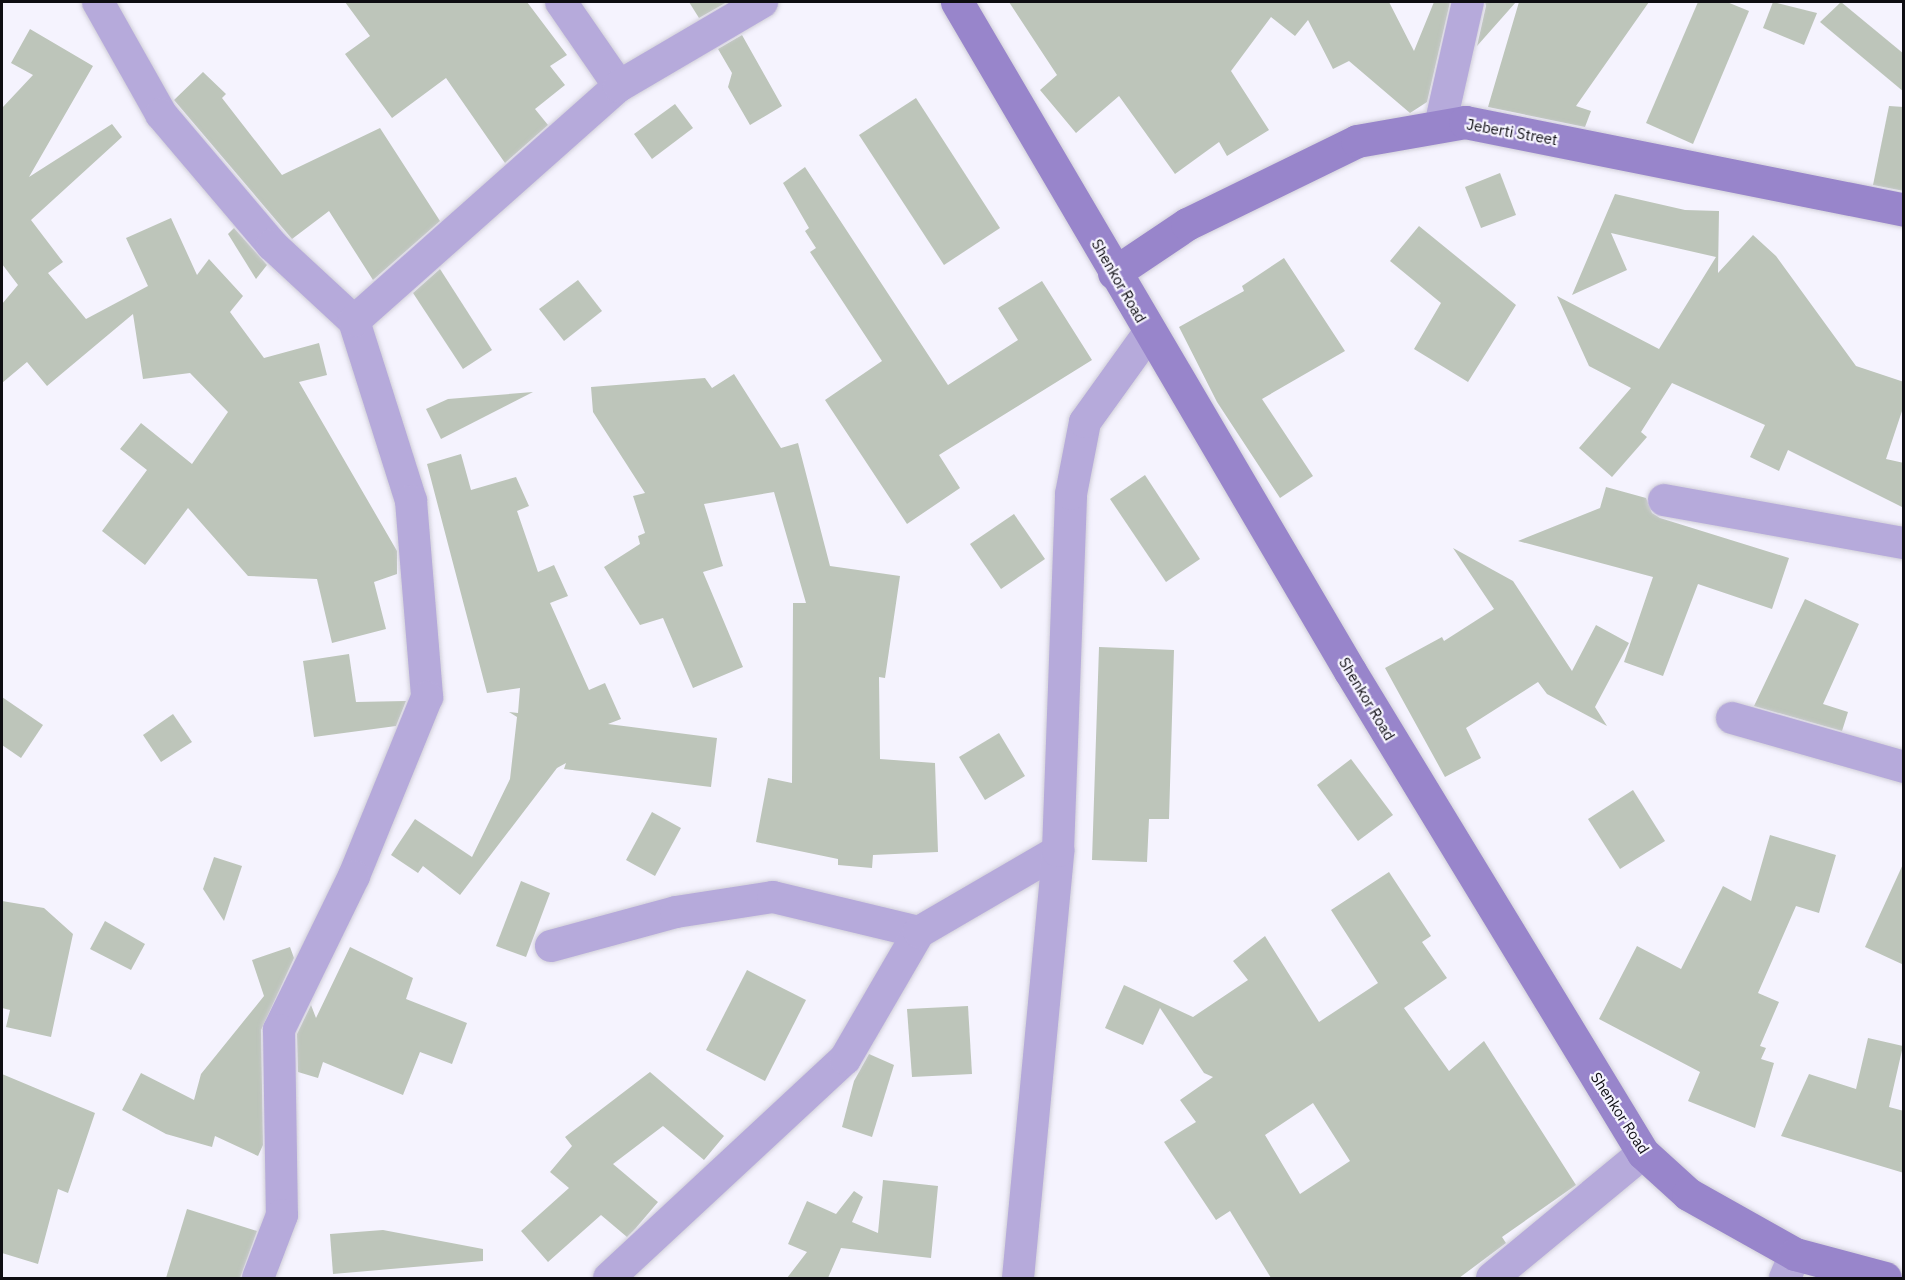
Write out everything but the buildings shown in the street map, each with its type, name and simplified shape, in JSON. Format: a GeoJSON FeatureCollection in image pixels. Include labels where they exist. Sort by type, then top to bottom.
{"type":"FeatureCollection","features":[{"type":"Feature","properties":{"kind":"main road","name":"Shenkor Road"},"geometry":{"type":"LineString","coordinates":[[957,2],[1149,333],[1643,1153],[1688,1194],[1790,1266],[1885,1278]]}},
{"type":"Feature","properties":{"kind":"main road","name":"Jeberti Street"},"geometry":{"type":"LineString","coordinates":[[1114,273],[1187,224],[1357,141],[1465,122],[1904,210]]}},
{"type":"Feature","properties":{"kind":"street"},"geometry":{"type":"LineString","coordinates":[[98,2],[161,114],[272,244],[354,321],[411,501],[427,697],[354,876],[279,1030],[282,1215],[258,1278]]}},
{"type":"Feature","properties":{"kind":"street"},"geometry":{"type":"LineString","coordinates":[[561,2],[619,86]]}},
{"type":"Feature","properties":{"kind":"street"},"geometry":{"type":"LineString","coordinates":[[354,321],[619,86],[762,2]]}},
{"type":"Feature","properties":{"kind":"street"},"geometry":{"type":"LineString","coordinates":[[1440,126],[1467,2]]}},
{"type":"Feature","properties":{"kind":"street"},"geometry":{"type":"LineString","coordinates":[[1018,1278],[1059,851],[1071,494],[1085,422],[1149,333]]}},
{"type":"Feature","properties":{"kind":"street"},"geometry":{"type":"LineString","coordinates":[[1664,500],[1904,543]]}},
{"type":"Feature","properties":{"kind":"street"},"geometry":{"type":"LineString","coordinates":[[1732,718],[1904,767]]}},
{"type":"Feature","properties":{"kind":"street"},"geometry":{"type":"LineString","coordinates":[[609,1278],[845,1059],[919,932],[1059,851]]}},
{"type":"Feature","properties":{"kind":"street"},"geometry":{"type":"LineString","coordinates":[[551,946],[676,912],[773,897],[919,932]]}},
{"type":"Feature","properties":{"kind":"street"},"geometry":{"type":"LineString","coordinates":[[1492,1278],[1643,1153]]}}]}
